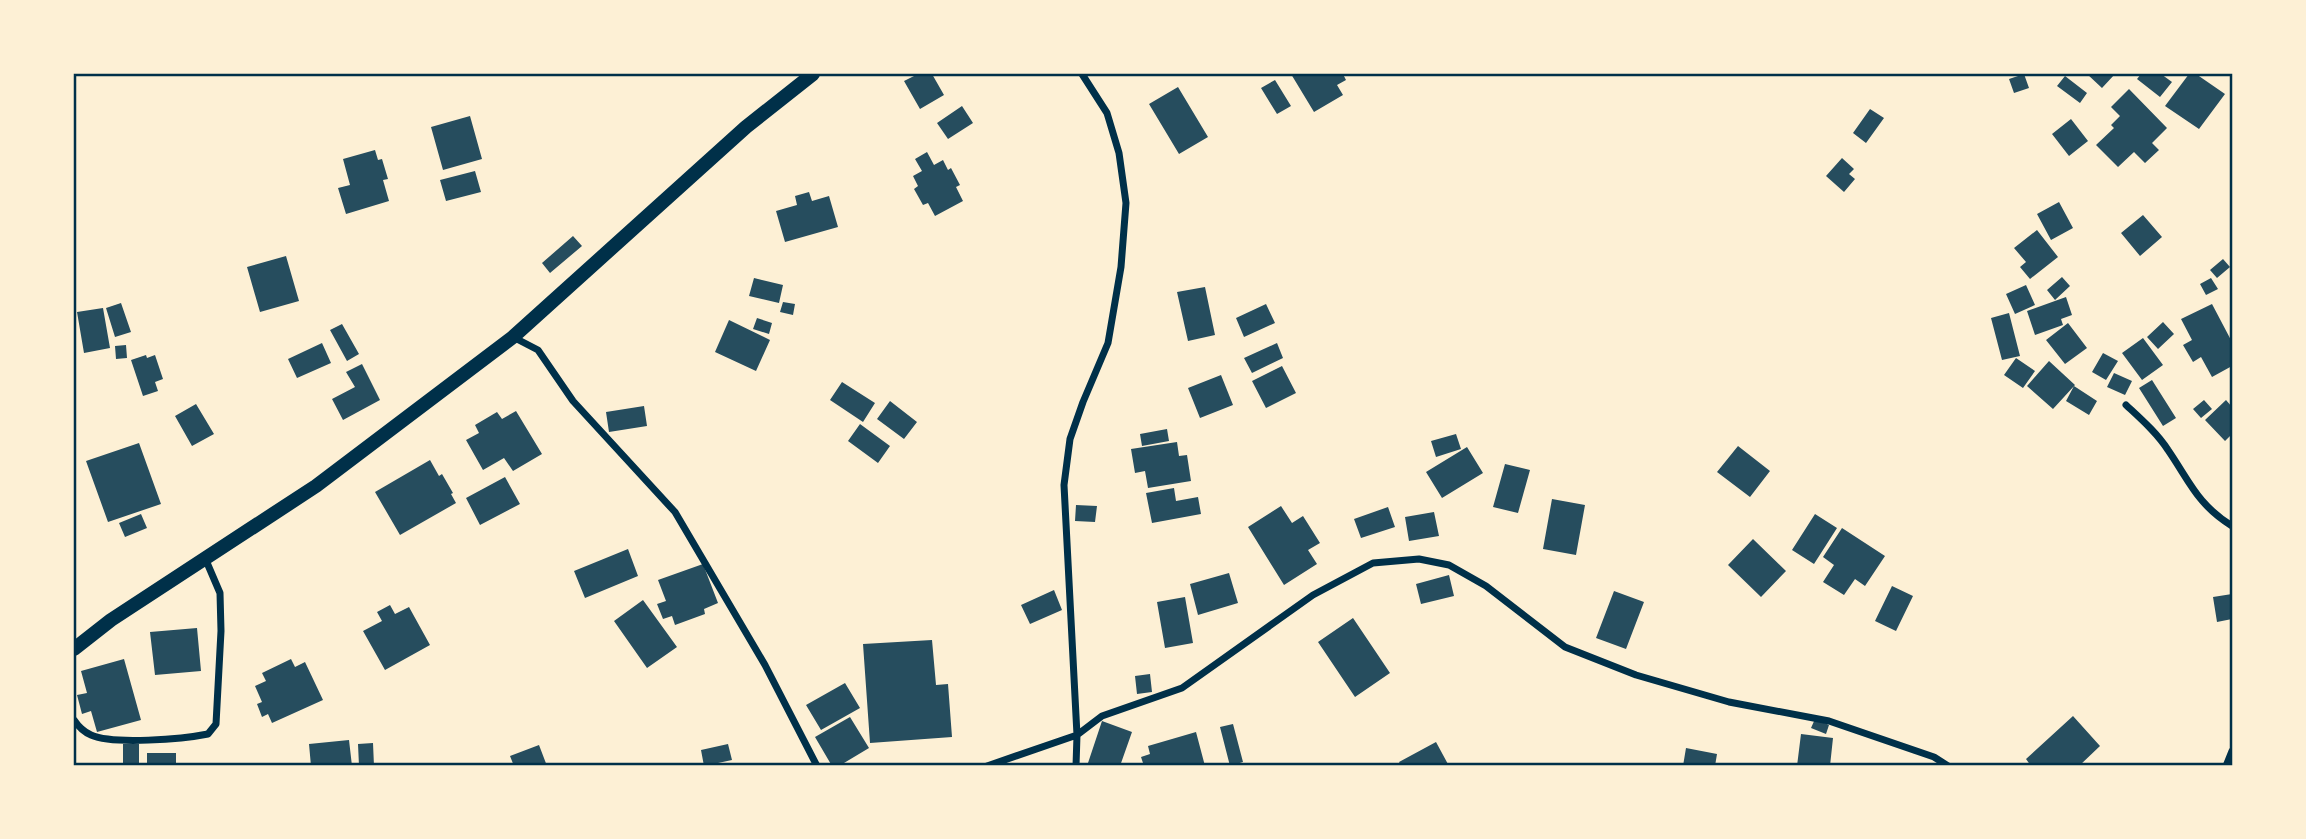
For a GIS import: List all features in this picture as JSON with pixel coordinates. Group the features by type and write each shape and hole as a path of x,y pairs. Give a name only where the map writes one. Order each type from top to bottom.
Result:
{"main road":[{"path":"74,649 111,620 316,486 513,337 797,79 813,74"}],"street":[{"path":"1076,765 1077,735 1064,485 1070,439 1108,343 1121,267 1126,203 1119,153 1107,113 1082,74"},
{"path":"513,337 538,350 573,401 675,512 765,666 817,765"},
{"path":"2126,405 2148,425 2167,448 2203,504 2232,526"},
{"path":"74,720 91,735 112,739 187,738 208,734 216,724 221,631 220,593 205,558"},
{"path":"987,765 1077,735 1102,716 1182,688 1313,595 1373,563 1419,559 1449,565 1486,586 1565,647 1636,675 1729,702 1829,721 1934,757 1948,765"},
{"path":"2226,765 2232,751"}],"building":[{"path":"918,74 932,74 944,95 920,109 904,81"},
{"path":"1291,74 1343,74 1346,80 1337,85 1343,95 1314,112"},
{"path":"2024,74 2029,88 2014,93 2009,79"},
{"path":"2087,74 2115,74 2102,88"},
{"path":"2141,74 2161,74 2172,82 2160,97 2137,79"},
{"path":"2189,74 2196,74 2225,94 2199,129 2165,106"},
{"path":"2065,76 2087,93 2080,103 2057,86"},
{"path":"1275,80 1291,106 1277,114 1261,88"},
{"path":"1178,87 1208,137 1179,154 1149,104"},
{"path":"2129,89 2167,128 2152,143 2159,150 2145,163 2134,152 2118,167 2096,145 2114,128 2111,125 2120,116 2111,107"},
{"path":"962,106 973,123 948,139 937,123"},
{"path":"1870,109 1884,118 1866,143 1853,133"},
{"path":"470,116 482,159 443,170 431,127"},
{"path":"2071,119 2088,141 2069,156 2052,134"},
{"path":"375,150 378,160 382,159 388,179 383,180 389,201 346,214 338,188 350,185 343,159"},
{"path":"927,152 934,165 943,160 948,170 951,168 960,185 956,187 963,201 935,216 928,203 923,205 914,189 918,186 913,176 922,171 915,159"},
{"path":"1842,158 1854,169 1849,174 1855,179 1844,192 1826,176"},
{"path":"475,171 481,192 446,201 440,180"},
{"path":"809,192 812,201 829,196 838,227 785,242 776,211 797,205 795,196"},
{"path":"2059,202 2073,228 2051,240 2037,214"},
{"path":"2143,215 2162,237 2140,256 2121,233"},
{"path":"2037,230 2058,257 2030,279 2020,267 2026,262 2014,248"},
{"path":"573,236 582,246 550,273 542,263"},
{"path":"286,256 299,301 260,312 247,267"},
{"path":"2223,259 2230,267 2217,278 2210,270"},
{"path":"2062,277 2070,286 2055,300 2047,290"},
{"path":"754,278 783,285 779,303 749,296"},
{"path":"2211,278 2218,289 2206,295 2200,284"},
{"path":"2026,285 2035,305 2015,314 2006,294"},
{"path":"1205,287 1215,335 1188,341 1177,292"},
{"path":"2066,297 2072,315 2061,319 2063,325 2035,335 2027,311"},
{"path":"783,302 795,304 793,315 780,312"},
{"path":"121,303 131,332 115,337 106,308"},
{"path":"1266,304 1275,323 1244,337 1236,318"},
{"path":"2212,304 2232,342 2232,366 2212,377 2201,357 2193,362 2183,345 2192,340 2181,319"},
{"path":"103,308 110,348 84,353 77,312"},
{"path":"2009,313 2020,356 2002,360 1991,318"},
{"path":"757,318 772,323 769,334 753,329"},
{"path":"729,320 770,340 756,371 715,352"},
{"path":"2163,322 2174,334 2158,349 2147,337"},
{"path":"2068,323 2087,348 2065,364 2046,340"},
{"path":"342,324 359,354 347,361 330,330"},
{"path":"2143,338 2163,365 2142,380 2122,353"},
{"path":"322,343 331,363 297,378 288,359"},
{"path":"1277,343 1283,358 1252,373 1244,358"},
{"path":"126,345 127,358 116,359 115,346"},
{"path":"2103,353 2118,361 2106,380 2092,372"},
{"path":"146,355 147,358 155,355 163,379 155,382 158,391 143,396 131,360"},
{"path":"2016,358 2035,371 2023,388 2004,375"},
{"path":"2049,361 2075,385 2053,409 2027,386"},
{"path":"362,364 380,400 343,420 332,399 355,387 346,372"},
{"path":"1282,366 1296,393 1266,408 1252,381"},
{"path":"2114,373 2132,381 2125,395 2107,387"},
{"path":"1221,375 1233,405 1200,418 1188,388"},
{"path":"2152,380 2176,418 2163,426 2139,388"},
{"path":"842,382 875,403 863,422 830,400"},
{"path":"2074,386 2097,401 2089,415 2066,401"},
{"path":"2204,400 2212,409 2201,418 2193,409"},
{"path":"2226,400 2232,407 2232,434 2225,441 2205,420"},
{"path":"890,401 917,422 904,439 877,419"},
{"path":"196,404 214,434 192,446 175,416"},
{"path":"644,406 647,426 609,432 606,412"},
{"path":"516,411 542,454 513,471 504,458 483,470 466,440 479,433 475,425 497,412 502,419"},
{"path":"860,424 890,446 878,463 848,441"},
{"path":"1167,429 1169,441 1142,446 1140,434"},
{"path":"1456,434 1461,449 1436,457 1431,441"},
{"path":"1177,442 1179,456 1187,455 1191,481 1148,488 1145,471 1135,473 1131,449"},
{"path":"139,443 161,504 108,522 86,461"},
{"path":"1738,446 1770,471 1750,497 1717,472"},
{"path":"1467,447 1483,473 1442,498 1426,472"},
{"path":"430,460 439,476 442,474 456,503 400,535 375,492"},
{"path":"1505,464 1530,470 1518,513 1493,507"},
{"path":"505,477 520,504 480,525 466,498"},
{"path":"1174,488 1176,501 1198,497 1201,514 1152,523 1146,493"},
{"path":"1552,499 1585,505 1576,555 1543,549"},
{"path":"1076,505 1097,506 1095,522 1075,521"},
{"path":"1281,506 1292,523 1303,516 1320,543 1308,550 1317,564 1284,585 1248,527"},
{"path":"1388,507 1395,527 1361,538 1354,519"},
{"path":"1434,512 1439,536 1409,541 1405,517"},
{"path":"141,514 147,528 125,537 119,523"},
{"path":"1815,514 1837,528 1814,564 1792,550"},
{"path":"1842,528 1885,556 1865,586 1855,579 1844,595 1823,582 1834,565 1823,557"},
{"path":"1753,539 1786,571 1761,597 1728,565"},
{"path":"628,549 638,576 585,598 574,571"},
{"path":"703,564 718,603 704,609 705,614 675,625 672,616 663,619 657,604 666,601 658,580"},
{"path":"1229,573 1238,603 1198,615 1190,584"},
{"path":"1449,575 1454,596 1421,604 1416,584"},
{"path":"1892,586 1913,596 1896,631 1875,621"},
{"path":"1054,590 1062,610 1030,624 1021,605"},
{"path":"1614,591 1644,602 1626,649 1596,638"},
{"path":"2232,594 2232,619 2217,622 2213,597"},
{"path":"1185,597 1193,643 1165,648 1157,602"},
{"path":"643,600 677,647 647,668 614,621"},
{"path":"390,605 395,614 409,607 430,645 385,670 363,631 382,621 377,612"},
{"path":"1353,618 1390,673 1355,697 1318,642"},
{"path":"197,628 201,671 155,675 150,632"},
{"path":"932,640 936,685 948,684 952,737 870,743 863,644"},
{"path":"124,659 141,720 97,732 91,711 82,714 77,695 87,693 81,671"},
{"path":"291,659 295,667 305,662 323,700 272,723 268,714 262,717 257,704 262,702 255,686 266,681 262,673"},
{"path":"1150,674 1152,692 1137,694 1135,676"},
{"path":"845,683 860,708 821,730 806,705"},
{"path":"2073,716 2100,746 2079,766 2031,766 2026,759"},
{"path":"850,717 869,748 839,766 832,766 815,737"},
{"path":"1815,719 1829,725 1826,734 1811,728"},
{"path":"1102,721 1132,732 1120,766 1087,766"},
{"path":"1233,724 1243,762 1230,766 1220,727"},
{"path":"1196,732 1205,766 1144,766 1141,757 1150,754 1148,746"},
{"path":"1801,734 1833,738 1830,766 1797,766"},
{"path":"349,740 352,766 311,766 309,744"},
{"path":"1436,742 1449,766 1401,766 1399,762"},
{"path":"373,743 374,766 359,766 358,744"},
{"path":"123,744 139,744 139,766 123,766"},
{"path":"728,744 732,760 704,766 701,750"},
{"path":"539,745 547,766 514,766 510,756"},
{"path":"1686,748 1717,754 1715,766 1683,766"},
{"path":"147,753 176,753 176,766 147,766"}]}
